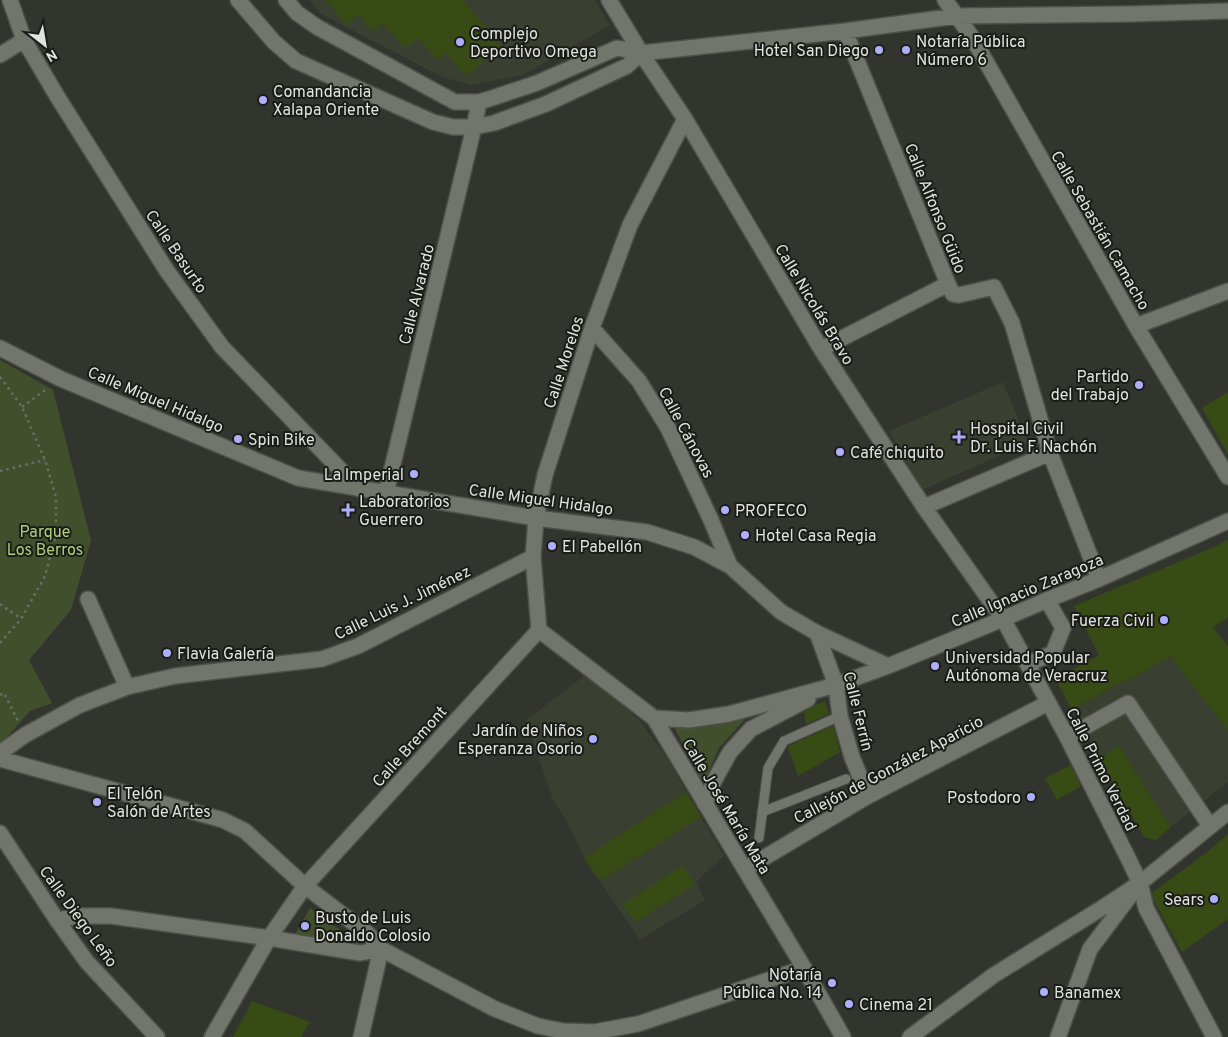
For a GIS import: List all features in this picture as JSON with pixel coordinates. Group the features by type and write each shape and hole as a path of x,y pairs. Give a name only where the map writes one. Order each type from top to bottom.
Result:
{"street":[{"name":"Calle Basurto","path":"10,0 24,40 167,271 222,348 359,489"},
{"path":"238,0 274,42 296,61 433,122 453,127 474,127 494,123 546,104 627,66 641,53"},
{"path":"286,0 297,13 317,27 455,102 479,102 489,99 537,83 617,48 641,53 845,31 956,16 1228,11"},
{"name":"Calle Nicolás Bravo","path":"609,0 641,53 685,119 821,349 924,507 1003,619"},
{"name":"Calle Sebastián Camacho","path":"945,0 972,37 1136,326 1228,477"},
{"name":"Calle Alfonso Güido","path":"845,31 948,284 954,294 959,295 994,286 1012,323 1050,452 1099,579"},
{"path":"0,55 24,40"},
{"name":"Calle Alvarado","path":"386,493 479,102"},
{"name":"Calle Morelos","path":"539,630 533,556 536,518 545,475 592,328 630,226 685,119"},
{"path":"821,349 948,284"},
{"path":"1136,326 1228,292"},
{"name":"Calle Cánovas","path":"592,328 639,381 668,428 711,520 730,566"},
{"name":"Calle Miguel Hidalgo","path":"0,348 61,379 298,478 536,518 647,532 694,547 730,566 781,612 817,633 888,666"},
{"path":"924,507 1050,452"},
{"name":"Calle Ignacio Zaragoza","path":"654,718 689,720 729,714 836,685 1003,619 1228,522"},
{"name":"Calle Luis J. Jiménez","path":"0,753 26,735 80,705 127,687 175,676 322,659 358,646 533,556"},
{"path":"88,599 127,687"},
{"path":"1028,664 1052,653 1062,628 1046,600"},
{"name":"Calle Primo Verdad","path":"1003,619 1067,737 1140,883 1146,908 1214,1037"},
{"name":"Calle José María Mata","path":"539,630 654,718 804,968 843,1037"},
{"name":"Calle Bremont","path":"212,1037 269,938 305,886 539,630"},
{"name":"Calle Ferrín","path":"817,633 836,685 840,716 852,757 868,796"},
{"name":"Calle Ignacio Zaragoza","path":"705,804 714,781 730,752 751,729 836,685"},
{"name":"Callejón de González Aparicio","path":"745,869 868,796 1048,703"},
{"path":"1067,737 1128,703 1210,826"},
{"path":"0,758 223,820 245,831 305,886 368,934 381,949 536,1031 563,1031 594,1035 638,1024 804,968"},
{"path":"910,1037 994,975 1140,883 1228,812"},
{"name":"Calle Diego Leño","path":"0,833 87,962 155,1036"},
{"path":"1058,1037 1090,949 1140,883"},
{"path":"57,920 78,916 111,916 360,953 381,949"},
{"path":"361,1037 381,949"}],"lane":[{"path":"759,838 768,768 784,741 840,716"},
{"path":"762,812 846,779"}],"path":[{"path":"0,377 22,407 46,460 56,497 56,534 44,576 22,619 0,643"},
{"path":"22,407 61,379"},
{"path":"0,472 46,460"},
{"path":"0,604 22,619"},
{"path":"0,695 4,693 26,735"}],"shaded area":[{"path":"309,0 595,0 610,25 523,75 471,85 442,77 321,14"},
{"name":"Hospital Civil Dr. Luis F. Nachón","path":"1003,382 1028,443 922,490 889,431"},
{"path":"1170,656 1228,731 1228,782 1171,827 1119,746 1099,758 1072,710"},
{"path":"588,673 640,721 667,758 724,856 696,882 705,900 640,940 584,858 568,824 553,800 526,720"}],"green space":[{"name":"Parque Los Berros","path":"0,360 53,390 91,540 71,610 29,660 52,703 30,711 0,745"},
{"path":"747,717 719,748 703,784 673,725 705,727"},
{"path":"310,908 369,951 291,941"}],"building":[{"name":"Complejo Deportivo Omega","path":"326,0 463,0 501,46 466,76 446,53 437,60 418,38 405,49 383,23 373,32 358,15 346,25"},
{"path":"1228,392 1228,455 1202,408"},
{"path":"1228,540 1228,617 1213,628 1228,646 1228,731 1170,656 1072,710 1055,679 1099,655 1074,606"},
{"path":"825,701 829,714 806,724 804,712"},
{"path":"833,726 840,752 798,776 788,746"},
{"path":"1119,746 1171,827 1156,840 1144,837 1099,758"},
{"path":"1071,765 1081,786 1057,800 1045,778"},
{"path":"686,792 701,817 600,881 584,858"},
{"path":"1228,834 1228,919 1182,952 1153,899 1152,893 1206,853"},
{"path":"683,865 695,884 636,922 622,905"},
{"path":"252,1001 310,1022 301,1037 233,1037"}],"place":[{"name":"Complejo Deportivo Omega","path":"460,42"},
{"name":"Hotel San Diego","path":"879,50"},
{"name":"Notaría Pública Número 6","path":"906,50"},
{"name":"Comandancia Xalapa Oriente","path":"263,100"},
{"name":"Partido del Trabajo","path":"1139,385"},
{"name":"Hospital Civil Dr. Luis F. Nachón","path":"959,437"},
{"name":"Spin Bike","path":"238,439"},
{"name":"Café chiquito","path":"840,452"},
{"name":"La Imperial","path":"414,474"},
{"name":"Laboratorios Guerrero","path":"348,510"},
{"name":"PROFECO","path":"725,510"},
{"name":"Hotel Casa Regia","path":"745,535"},
{"name":"El Pabellón","path":"552,546"},
{"name":"Fuerza Civil","path":"1164,620"},
{"name":"Flavia Galería","path":"167,653"},
{"name":"Universidad Popular Autónoma de Veracruz","path":"935,666"},
{"name":"Jardín de Niños Esperanza Osorio","path":"593,739"},
{"name":"Postodoro","path":"1031,797"},
{"name":"El Telón Salón de Artes","path":"97,802"},
{"name":"Sears","path":"1214,899"},
{"name":"Busto de Luis Donaldo Colosio","path":"305,926"},
{"name":"Notaría Pública No. 14","path":"832,983"},
{"name":"Banamex","path":"1044,992"},
{"name":"Cinema 21","path":"849,1004"}]}
